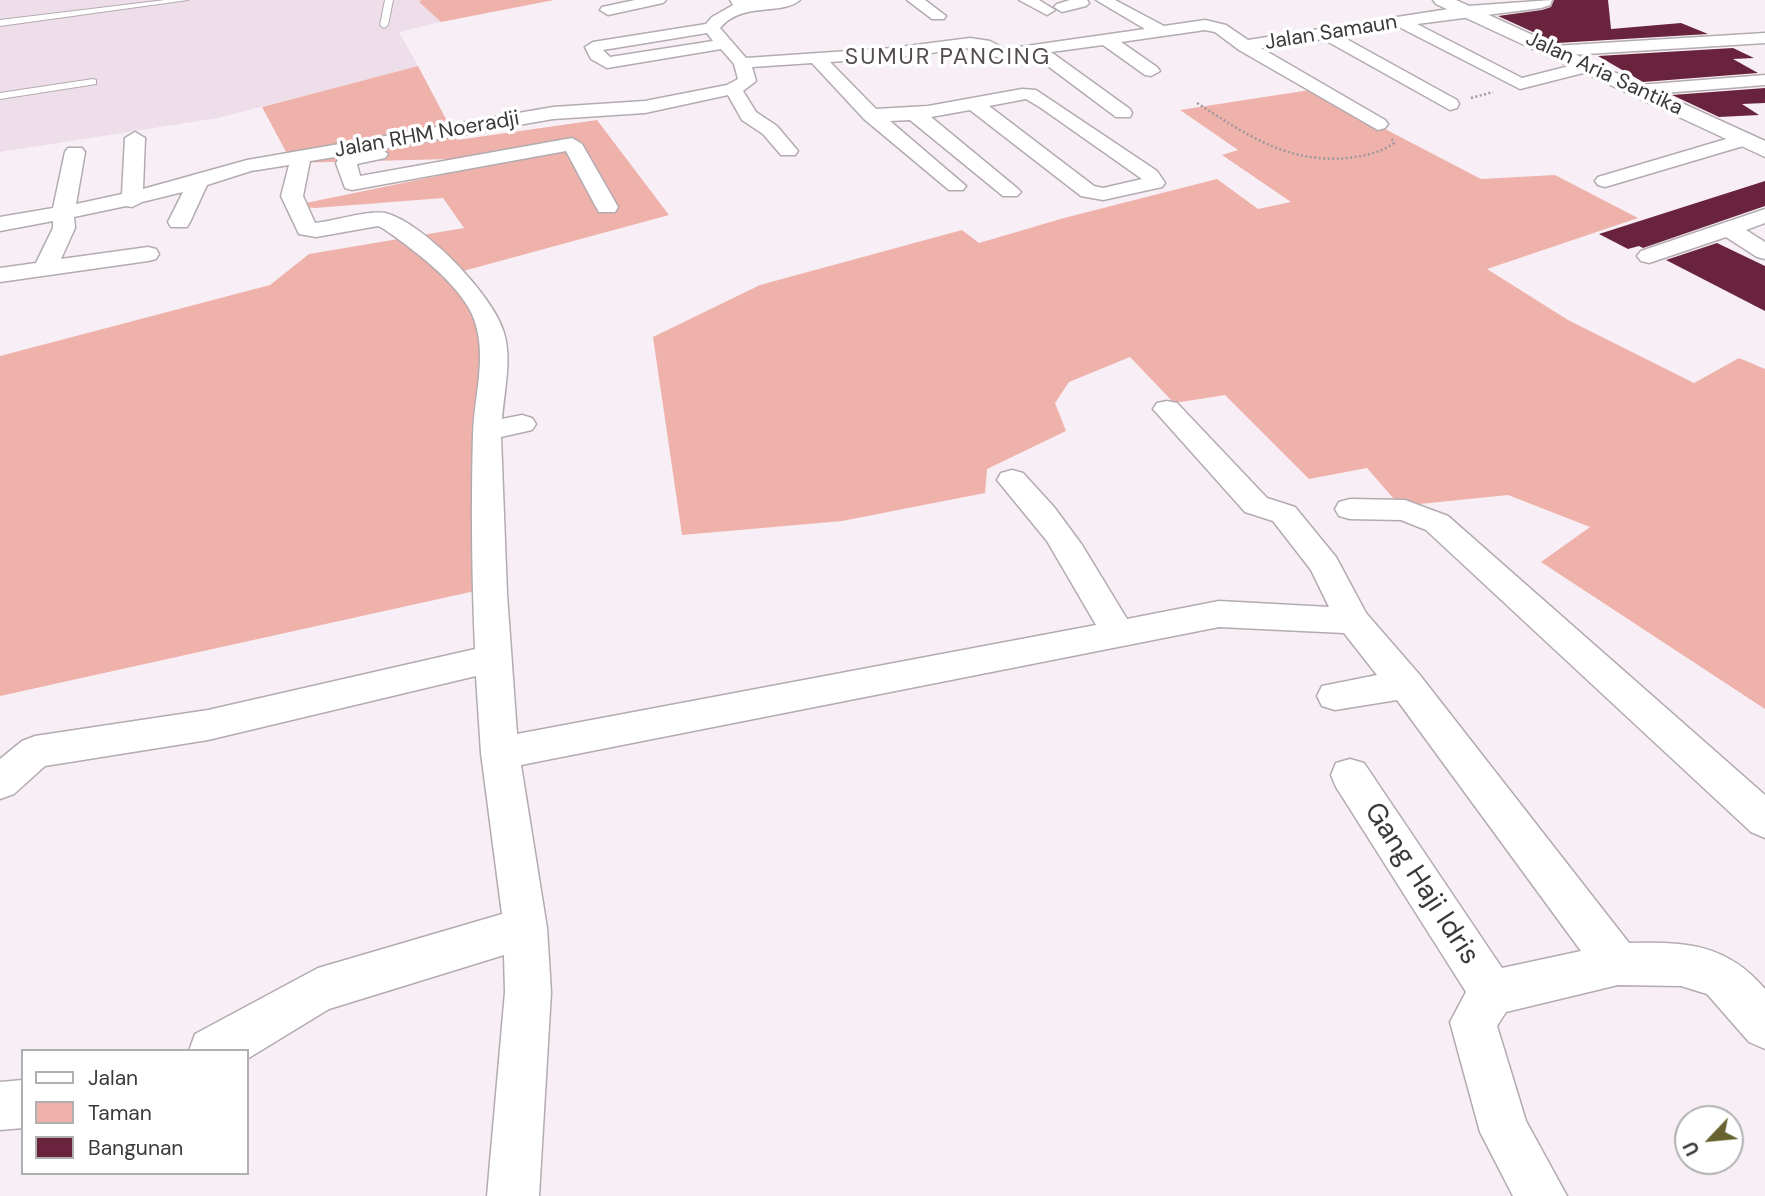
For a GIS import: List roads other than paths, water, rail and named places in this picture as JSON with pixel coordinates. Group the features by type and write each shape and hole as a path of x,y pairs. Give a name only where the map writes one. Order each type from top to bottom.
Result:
{"street":[{"path":"608,10 658,0"},
{"path":"724,44 612,63 606,62 593,47 711,28 740,4 792,0"},
{"path":"915,0 937,16"},
{"path":"1027,0 1055,8 1081,2 1078,0"},
{"path":"1104,0 1161,31"},
{"name":"Jalan Aria Santika","path":"1442,0 1765,150"},
{"path":"1468,11 1541,4 1544,0"},
{"path":"1373,8 1520,84 1589,66"},
{"name":"Jalan Samaun","path":"742,63 892,53 970,43 984,45 1003,54 1205,25 1220,29 1245,46 1468,11"},
{"path":"711,28 742,63 747,82 733,89 749,116 770,130 788,151"},
{"path":"1328,35 1450,104"},
{"path":"1553,51 1765,38"},
{"path":"1106,39 1151,71"},
{"path":"1245,46 1378,124"},
{"path":"1037,50 1123,113"},
{"path":"817,59 871,115 957,186"},
{"path":"1639,90 1765,80"},
{"name":"Jalan RHM Noeradji","path":"0,224 132,201 247,166 554,118 574,111 645,107 733,89"},
{"path":"871,115 915,114 973,103 1030,94 1150,175 1155,183 1103,194 1088,192 973,103"},
{"path":"915,114 1010,191"},
{"path":"355,209 346,163 354,158 554,118 572,144 607,207"},
{"path":"132,201 135,138"},
{"path":"1605,181 1743,140"},
{"path":"352,184 572,144"},
{"path":"44,268 64,228 62,213 75,152"},
{"path":"301,157 292,196 307,229 316,230 381,219 391,223 425,249 478,302 493,337 487,431 491,659 500,753 525,928 528,992 513,1196"},
{"path":"180,222 198,183"},
{"path":"1649,256 1765,216"},
{"path":"1728,229 1765,252"},
{"path":"0,275 148,254"},
{"path":"1167,409 1256,505 1284,514 1325,565 1353,621 1406,684 1618,964"},
{"path":"487,431 522,424"},
{"path":"1012,480 1048,520 1119,634"},
{"path":"1350,509 1405,510 1437,523 1765,820"},
{"path":"500,753 1219,614 1353,621"},
{"path":"0,782 36,752 208,725 491,659"},
{"path":"1335,696 1406,684"},
{"name":"Gang Haji Idris","path":"1350,775 1492,993"},
{"path":"217,1049 318,990 525,928"},
{"path":"1541,1196 1505,1132 1473,1022 1492,993 1618,964 1701,968 1718,975 1735,989 1765,1026"},
{"path":"0,1106 21,1104"}],"lane":[{"path":"0,23 184,0"},
{"path":"384,25 389,0"},
{"path":"0,96 93,82"}],"district":[{"name":"SUMUR PANCING","path":"948,58"}]}
